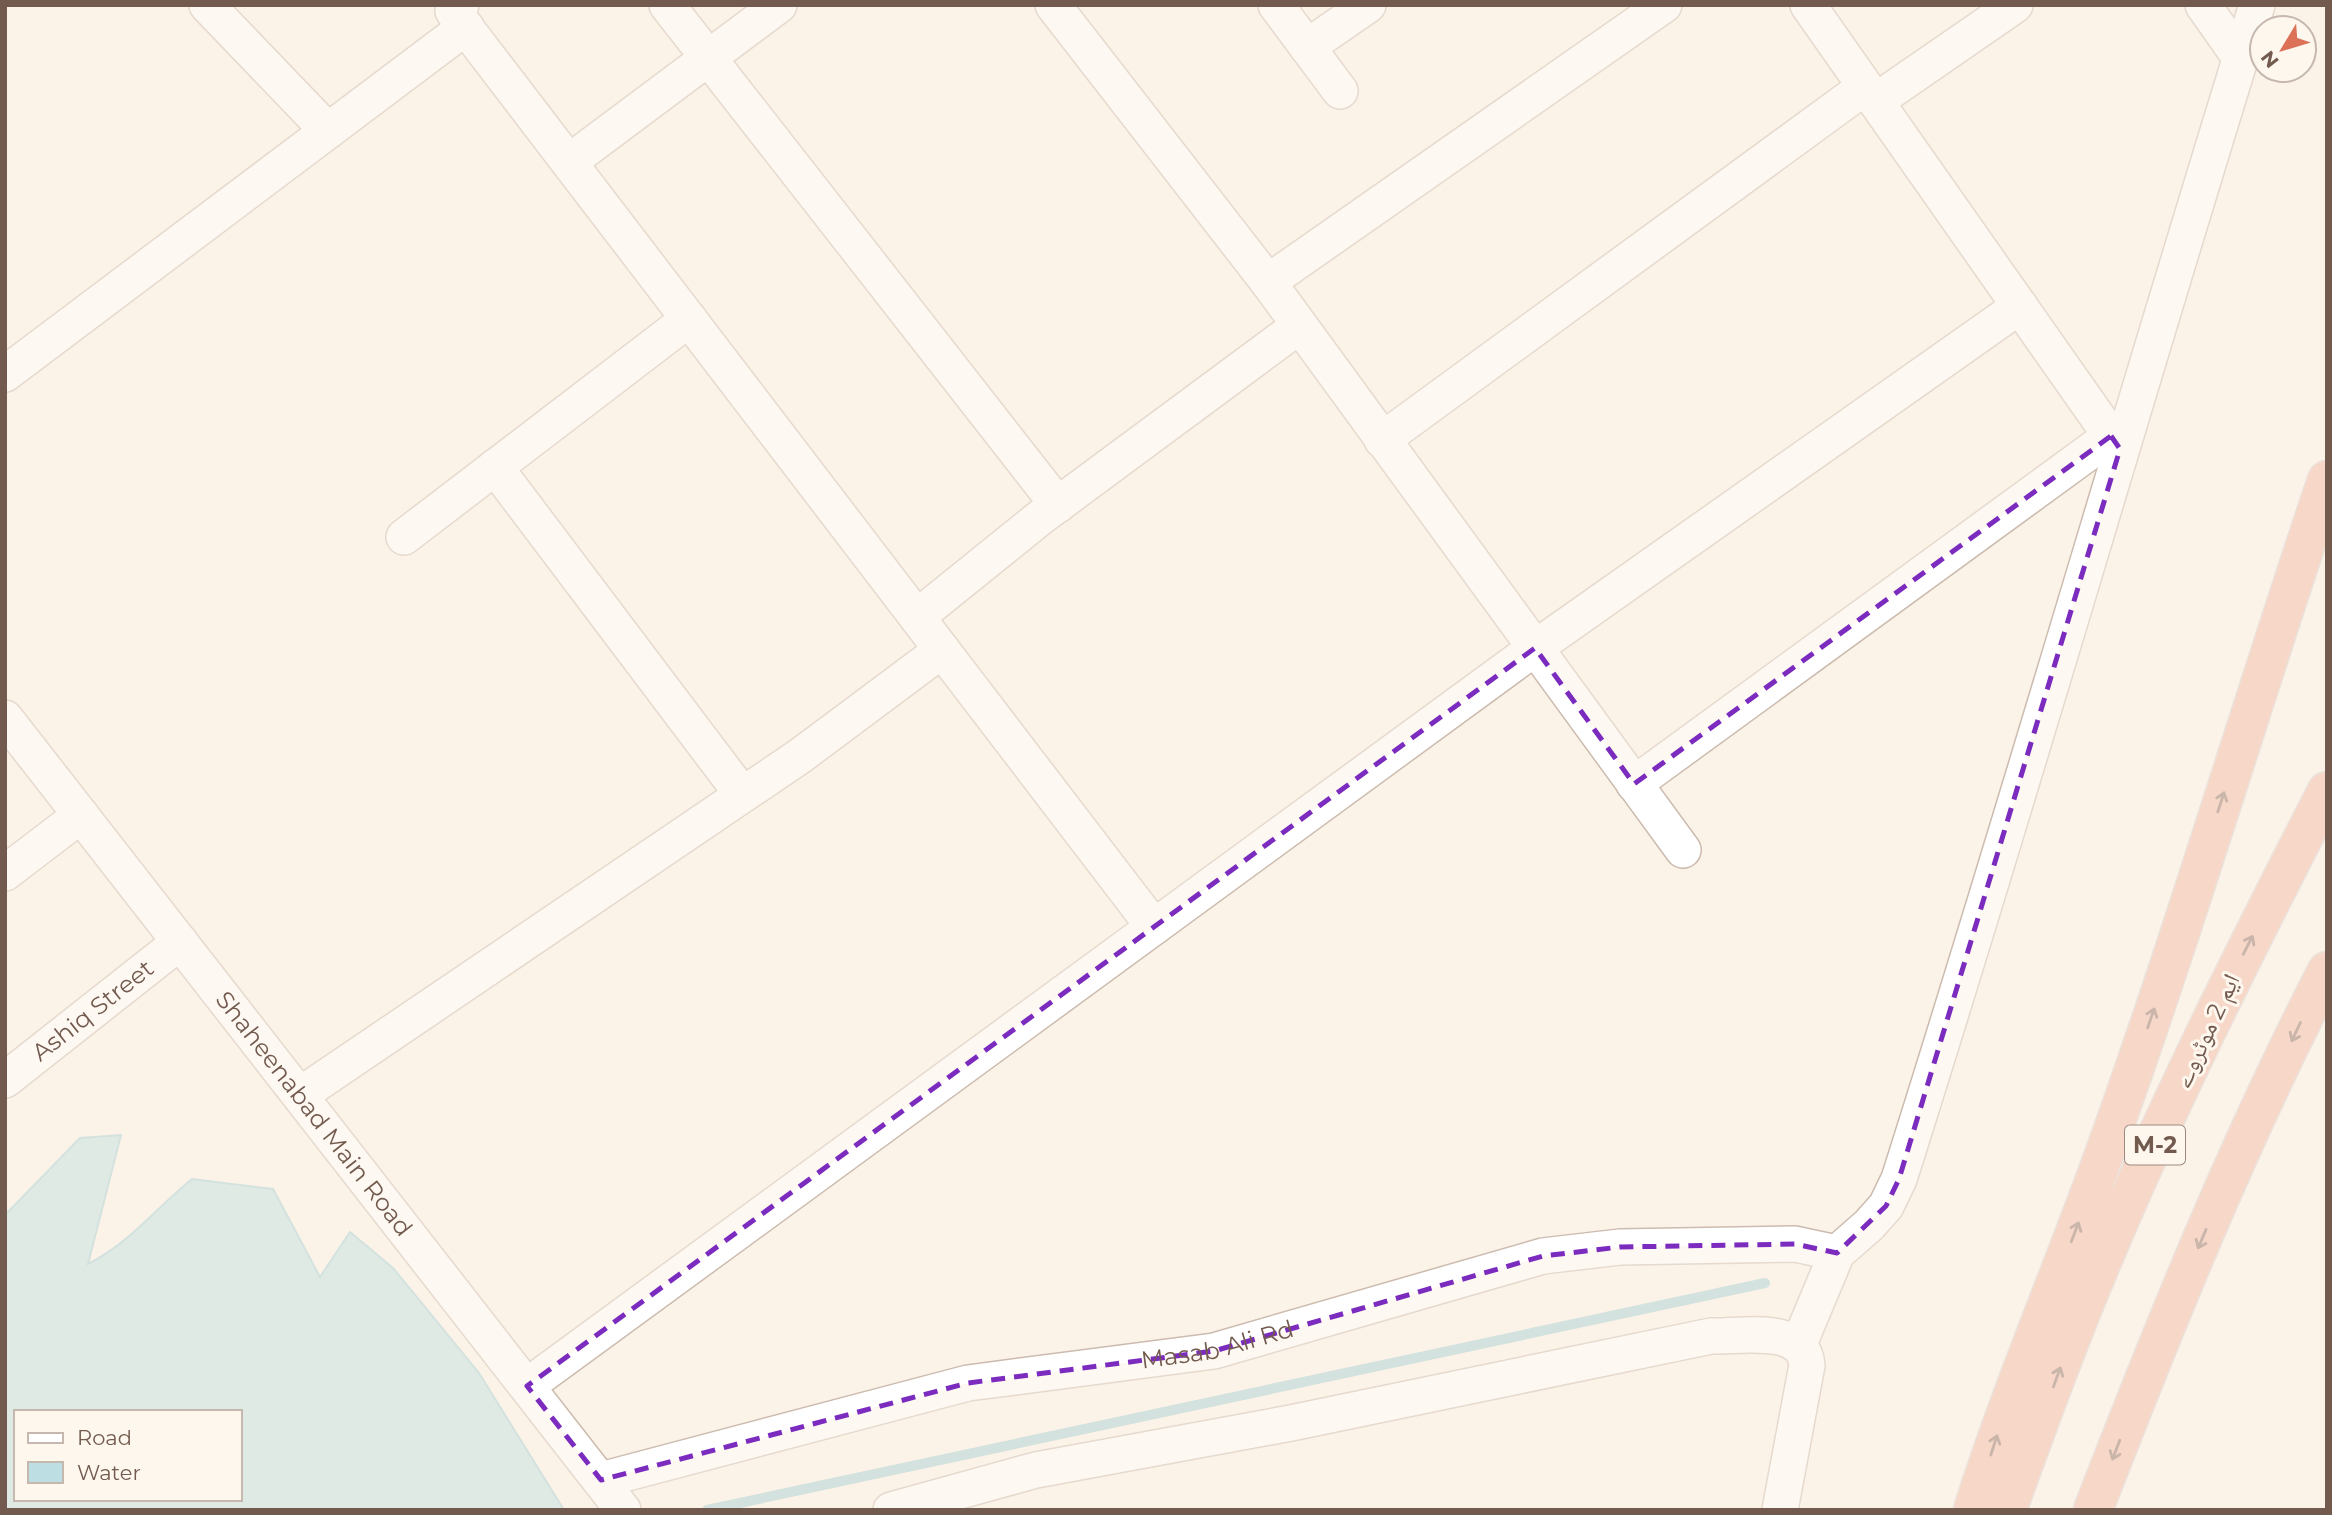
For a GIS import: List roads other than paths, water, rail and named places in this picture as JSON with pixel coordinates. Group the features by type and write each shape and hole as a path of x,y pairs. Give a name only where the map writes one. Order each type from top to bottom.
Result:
{"highway":[{"path":"1973,1510 1997,1434 2109,1141 2327,480"},
{"name":"ایم 2 موٹروے","path":"2007,1510 2078,1319 2152,1152 2229,982 2327,791"},
{"path":"2093,1510 2155,1349 2227,1179 2327,971"}],"street":[{"path":"207,5 328,131"},
{"path":"667,5 1058,505"},
{"path":"569,162 779,5"},
{"path":"1053,5 1268,282 1683,850"},
{"path":"1276,5 1340,91"},
{"path":"1307,47 1368,5"},
{"path":"1268,282 1664,5"},
{"path":"1808,5 2116,442"},
{"path":"1382,440 1871,94 2015,5"},
{"path":"2203,5 2241,59"},
{"path":"1799,1344 1837,1253 1886,1206 1899,1179 1993,882 2116,442 2258,5"},
{"path":"5,374 328,131 463,16 569,162 1154,927"},
{"path":"527,1386 1535,648 2020,306"},
{"path":"404,537 689,319"},
{"path":"917,617 1058,505 1299,326"},
{"path":"1634,784 2116,442"},
{"path":"495,467 742,794"},
{"path":"300,1095 800,756 942,650"},
{"name":"Shaheenabad Main Road","path":"5,718 623,1510"},
{"path":"5,873 81,815"},
{"name":"Ashiq Street","path":"5,1080 180,942"},
{"name":"Masab Ali Rd","path":"601,1480 968,1383 1214,1351 1543,1256 1620,1247 1794,1244 1837,1253"},
{"path":"891,1510 1036,1470 1292,1423 1711,1336 1774,1336 1799,1344 1806,1354 1807,1365 1780,1510"}],"water":[{"path":"121,1135 88,1264 130,1236 192,1179 273,1189 320,1277 350,1232 393,1268 479,1373 564,1510 5,1510 5,1215 80,1138"}],"waterway":[{"path":"707,1510 1765,1283"}]}
